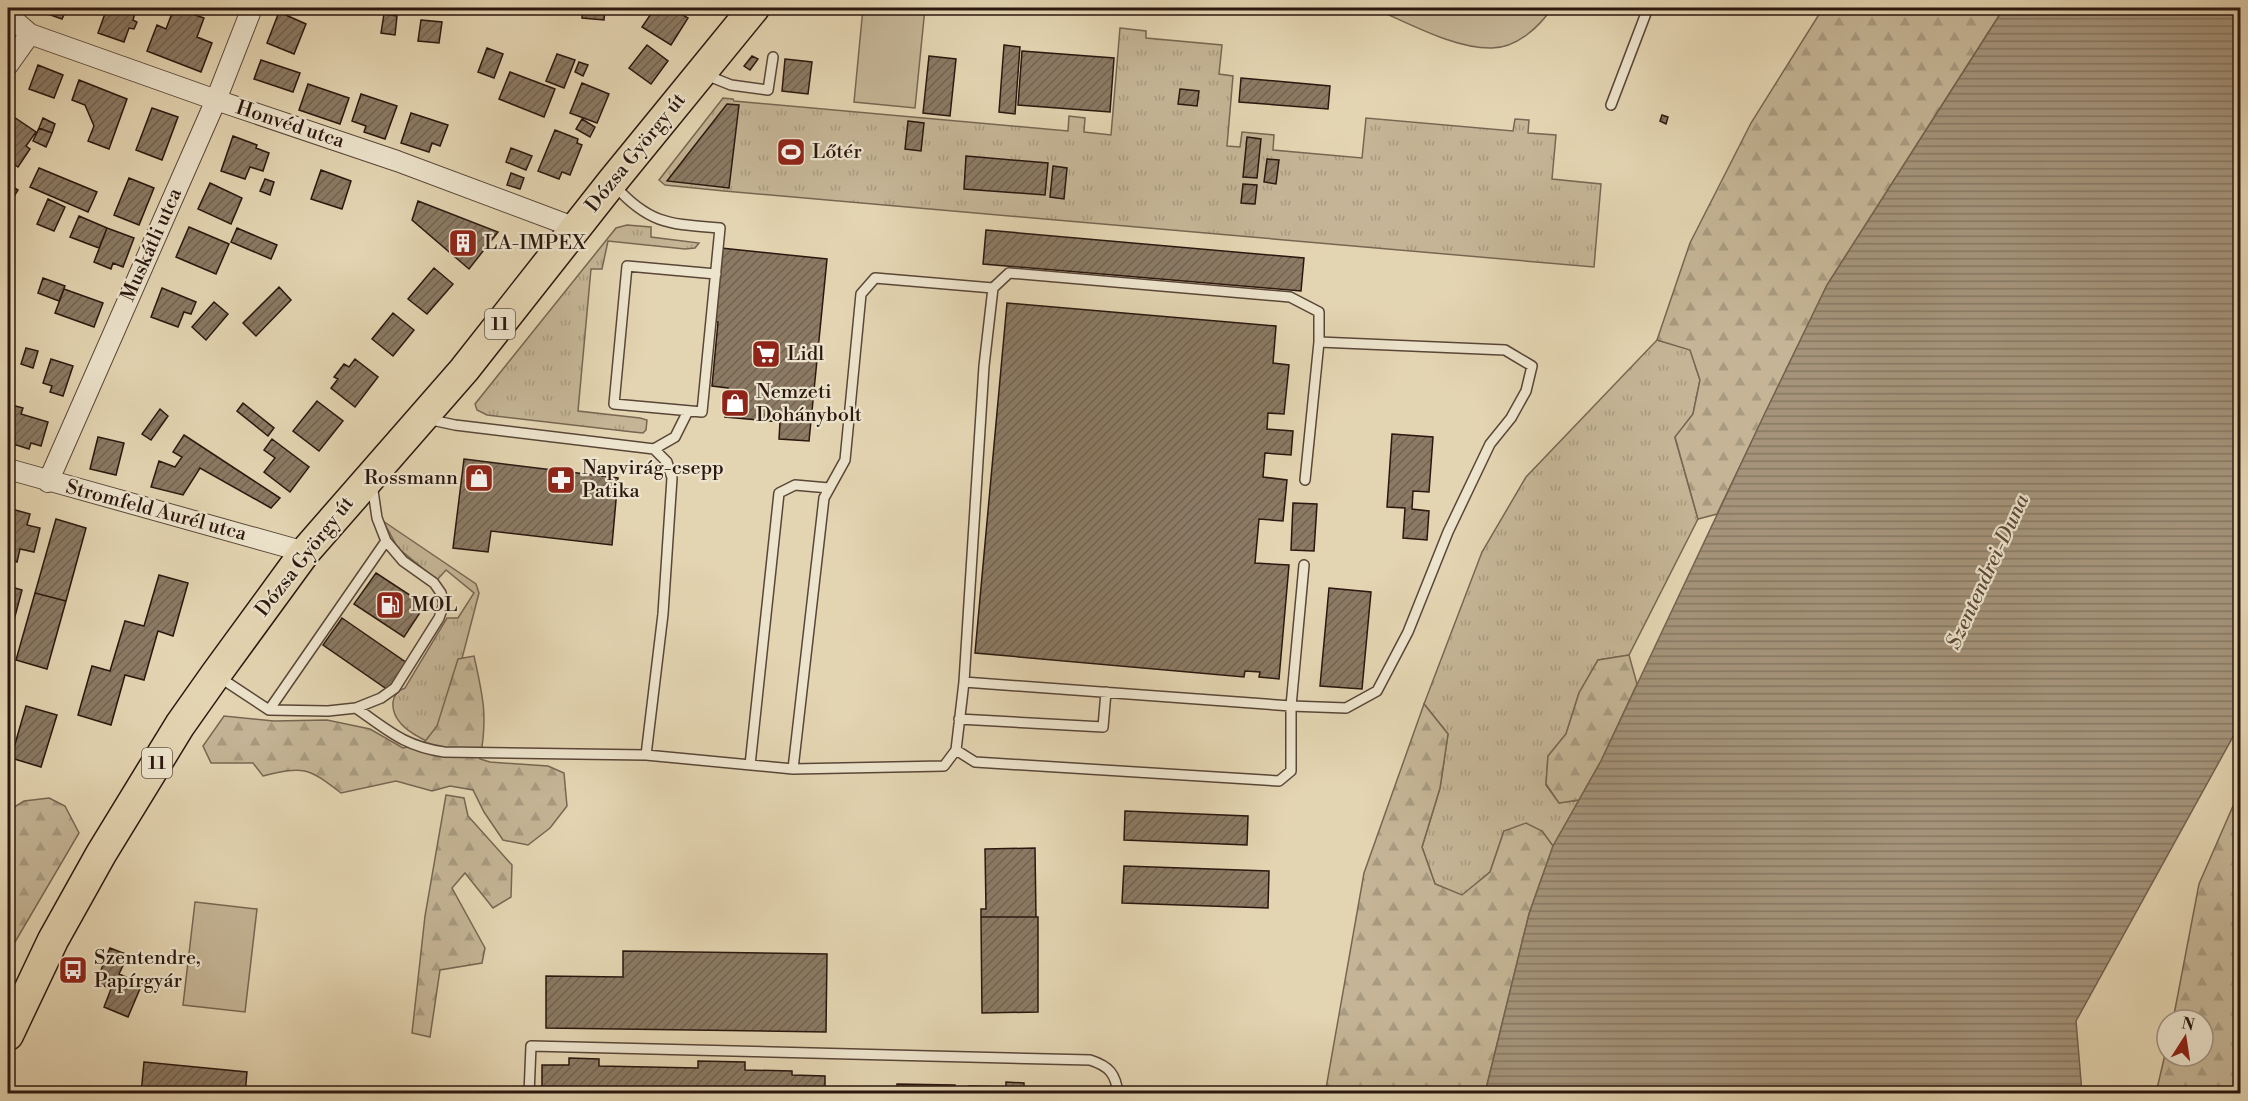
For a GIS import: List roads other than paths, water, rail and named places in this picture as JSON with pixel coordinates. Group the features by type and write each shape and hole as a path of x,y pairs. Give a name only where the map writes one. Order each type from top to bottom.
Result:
{"main road":[{"name":"Dózsa György út","path":"8,1035 52,940 101,854 180,725 216,674 305,552 464,370 612,182 754,8"}],"street":[{"name":"Muskátli utca","path":"48,482 216,100 252,8"},
{"name":"Honvéd utca","path":"8,15 30,34 397,161 576,228"},
{"path":"8,65 30,34"},
{"name":"Stromfeld Aurél utca","path":"8,469 305,552"}],"lane":[{"path":"1611,105 1648,8"},
{"path":"701,73 731,85 768,90 773,57"},
{"path":"612,182 632,205 650,216 673,224 720,228 716,274 702,412 614,404 627,266 716,274"},
{"path":"356,708 404,742 424,749 444,752 646,755 794,769 944,766 956,750 964,682 984,366 993,288 1009,273 1290,297 1319,312 1319,342 1305,480"},
{"path":"794,769 824,498 845,460 861,294 875,278 993,288"},
{"path":"964,682 1346,708 1377,691 1408,632 1448,531 1490,444 1510,418 1526,390 1532,366 1504,350 1319,342"},
{"path":"422,418 455,425 654,449 675,437 688,411"},
{"path":"646,755 663,614 672,478 667,462 654,449"},
{"path":"216,674 269,710 327,711 356,708 381,698 395,688 439,618 444,604 435,583 403,561 386,541 377,518 370,476"},
{"path":"750,765 779,493 795,485 829,488"},
{"path":"269,710 386,541"},
{"path":"956,750 975,762 1279,781 1291,771 1292,706 1304,565"},
{"path":"959,719 1103,727 1106,692"},
{"path":"529,1094 531,1046 1090,1060 1107,1067 1113,1073 1118,1094"}],"water":[{"name":"Szentendrei-Duna","path":"2004,8 2240,8 2240,724 2076,1021 2082,1093 1485,1093 1529,914 1553,846 1601,761 1827,285"}],"place":[{"name":"Lőtér","path":"791,152"},
{"name":"LA-IMPEX","path":"463,243"},
{"name":"Lidl","path":"766,354"},
{"name":"Nemzeti Dohánybolt","path":"735,403"},
{"name":"Rossmann","path":"479,478"},
{"name":"Napvirág-csepp Patika","path":"561,480"},
{"name":"MOL","path":"390,605"},
{"name":"Szentendre, Papírgyár","path":"73,970"}]}
